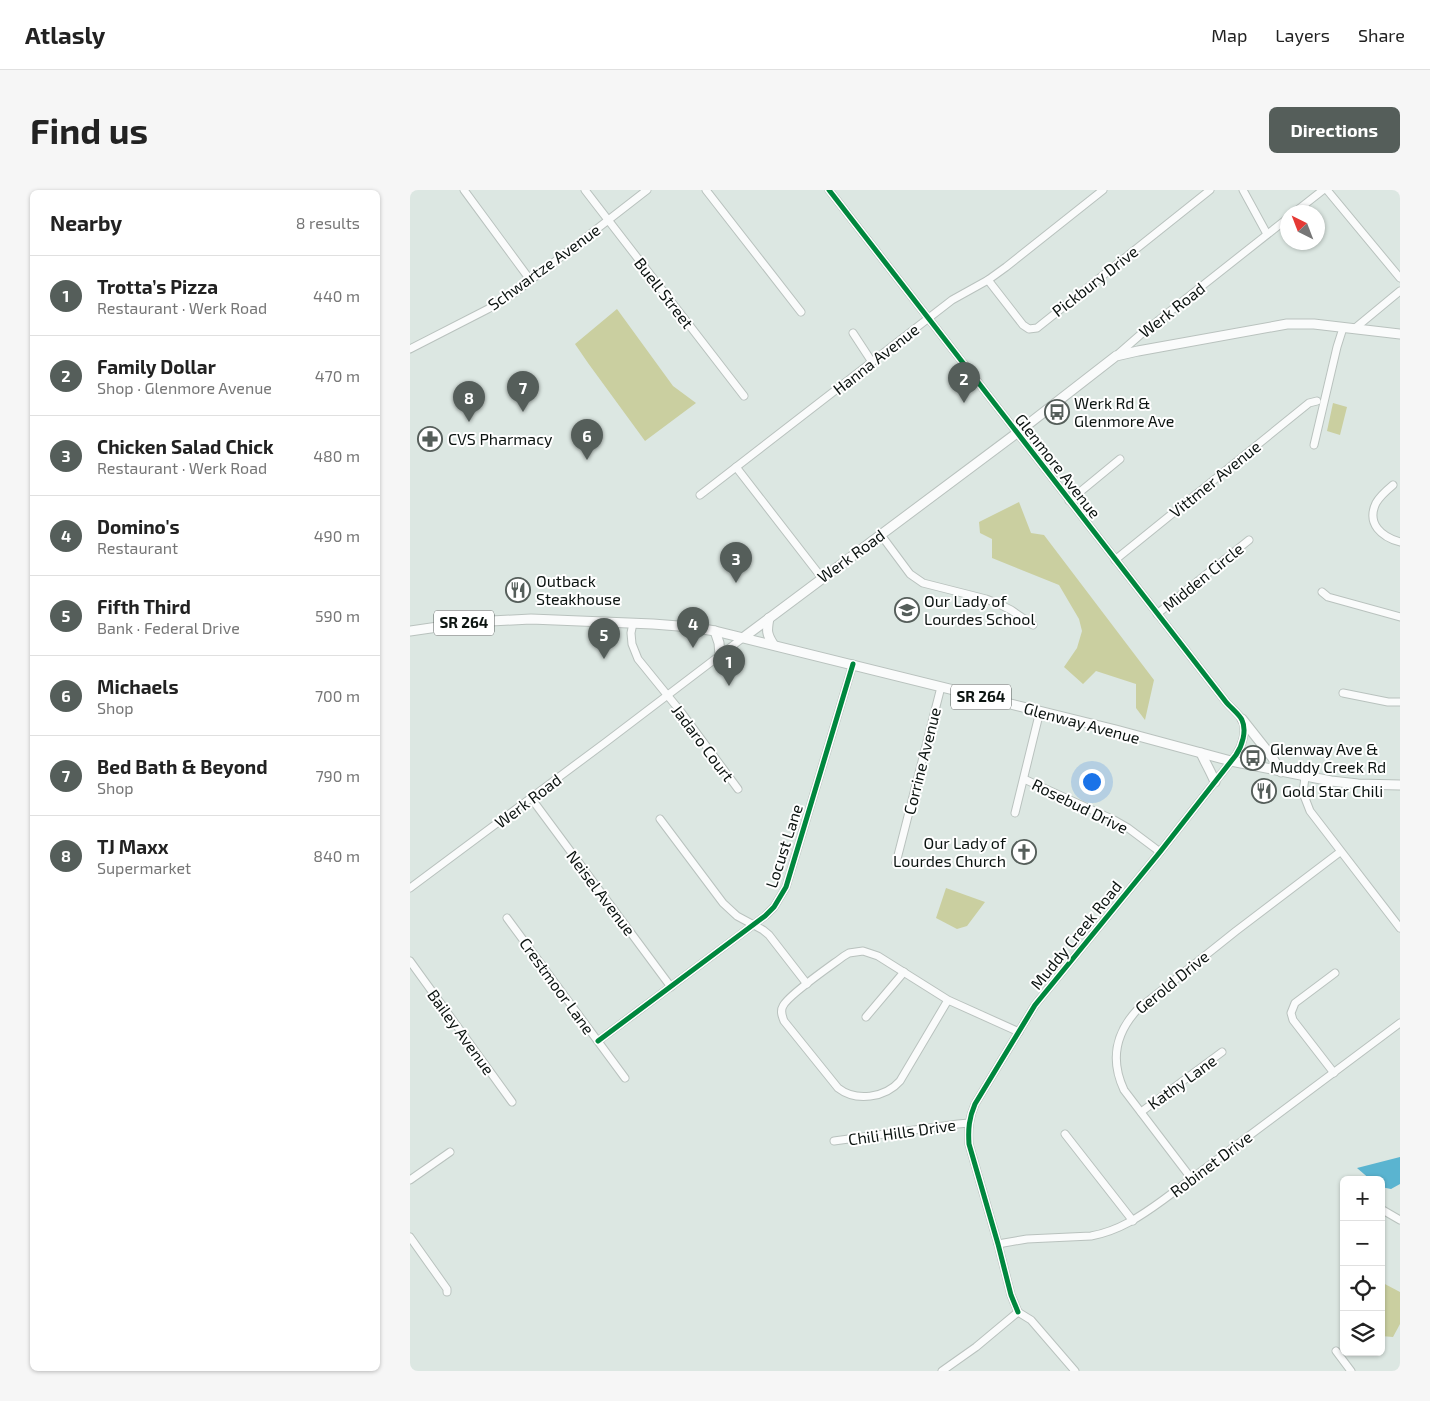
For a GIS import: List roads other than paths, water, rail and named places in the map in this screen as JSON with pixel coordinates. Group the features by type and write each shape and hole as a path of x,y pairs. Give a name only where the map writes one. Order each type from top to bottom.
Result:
{"main road":[{"path":"1116,356 1287,324 1314,324 1400,334"},
{"name":"Werk Road","path":"744,637 1017,433 1116,356"},
{"path":"769,618 767,633 773,644"},
{"name":"Glenway Avenue","path":"410,631 501,619 633,622 691,627 773,644 1231,761 1331,782 1400,785"},
{"path":"715,631 720,655"},
{"path":"1242,719 1272,757 1281,772"},
{"path":"1202,753 1215,782"}],"street":[{"path":"464,190 531,280"},
{"name":"Buell Street","path":"585,190 744,396"},
{"name":"Schwartze Avenue","path":"410,349 500,303 646,190"},
{"path":"706,190 801,312"},
{"name":"Glenmore Avenue","path":"829,190 1232,710 1242,719"},
{"name":"Hanna Avenue","path":"700,495 928,318 1006,267 1103,190"},
{"name":"Pickbury Drive","path":"988,280 1023,325 1030,329 1037,328 1210,190"},
{"path":"1243,190 1267,234"},
{"path":"1303,205 1323,190"},
{"path":"1327,190 1400,278"},
{"name":"Werk Road","path":"1116,356 1280,224"},
{"path":"1354,329 1400,291"},
{"path":"1314,445 1343,328"},
{"path":"853,333 872,362"},
{"name":"Vittmer Avenue","path":"1115,560 1309,403 1317,401"},
{"path":"1069,501 1120,459"},
{"path":"736,467 822,578"},
{"path":"1393,485 1376,503 1374,519 1381,533 1390,539 1400,542"},
{"path":"881,535 905,568 916,579 923,583 999,604 1034,625"},
{"name":"Midden Circle","path":"1158,614 1249,540"},
{"path":"1322,592 1328,597 1400,617"},
{"name":"Jadaro Court","path":"633,622 631,633 636,655 738,789"},
{"name":"Werk Road","path":"410,888 744,637"},
{"name":"Locust Lane","path":"598,1042 765,916 774,907 786,887 853,664"},
{"name":"Corrine Avenue","path":"896,863 941,687"},
{"path":"1342,693 1388,702 1400,702"},
{"path":"1015,813 1040,711"},
{"path":"1231,761 1243,742 1244,729 1242,719"},
{"name":"Muddy Creek Road","path":"1018,1312 1011,1295 969,1144 969,1123 976,1104 1035,1005 1160,852 1231,761"},
{"path":"1305,776 1303,792 1306,803 1316,820 1400,928"},
{"name":"Rosebud Drive","path":"1024,779 1121,824 1160,852"},
{"name":"Neisel Avenue","path":"531,798 671,987"},
{"path":"660,819 723,903 737,916 769,935 808,984"},
{"name":"Gerold Drive","path":"1191,1178 1124,1090 1117,1070 1116,1051 1122,1029 1136,1010 1340,852"},
{"name":"Crestmoor Lane","path":"507,918 625,1078"},
{"path":"948,1000 897,1085 886,1092 878,1094 856,1096 843,1092 838,1088 782,1017 782,1010 786,1002 844,956 857,951 869,952 878,956 948,1000 1019,1032"},
{"name":"Bailey Avenue","path":"410,961 512,1102"},
{"path":"866,1017 904,972"},
{"path":"1334,1073 1293,1020 1291,1013 1295,1003 1335,973"},
{"name":"Robinet Drive","path":"998,1244 1027,1239 1096,1235 1112,1231 1132,1221 1400,1023"},
{"name":"Kathy Lane","path":"1141,1112 1222,1052"},
{"name":"Chili Hills Drive","path":"834,1141 969,1123"},
{"path":"1066,1134 1132,1221"},
{"path":"410,1180 450,1152"},
{"path":"1385,1211 1400,1220"},
{"path":"410,1237 448,1289 447,1292"},
{"path":"942,1371 976,1347 1018,1312 1031,1320 1075,1371"},
{"path":"1336,1351 1351,1371"}],"water":[{"path":"1400,1157 1400,1184 1391,1189 1385,1188 1385,1176 1366,1176 1357,1168"}],"place":[{"name":"Family Dollar","path":"964,403"},
{"name":"Bed Bath & Beyond","path":"523,412"},
{"name":"Werk Rd & Glenmore Ave","path":"1057,412"},
{"name":"TJ Maxx","path":"469,422"},
{"name":"CVS Pharmacy","path":"430,439"},
{"name":"Michaels","path":"587,460"},
{"name":"Chicken Salad Chick","path":"736,583"},
{"name":"Outback Steakhouse","path":"518,590"},
{"name":"Our Lady of Lourdes School","path":"907,610"},
{"name":"Domino's","path":"693,648"},
{"name":"Fifth Third","path":"604,659"},
{"name":"Trotta’s Pizza","path":"729,686"},
{"name":"Glenway Ave & Muddy Creek Rd","path":"1253,758"},
{"name":"Gold Star Chili","path":"1264,791"},
{"name":"Our Lady of Lourdes Church","path":"1024,852"}]}
